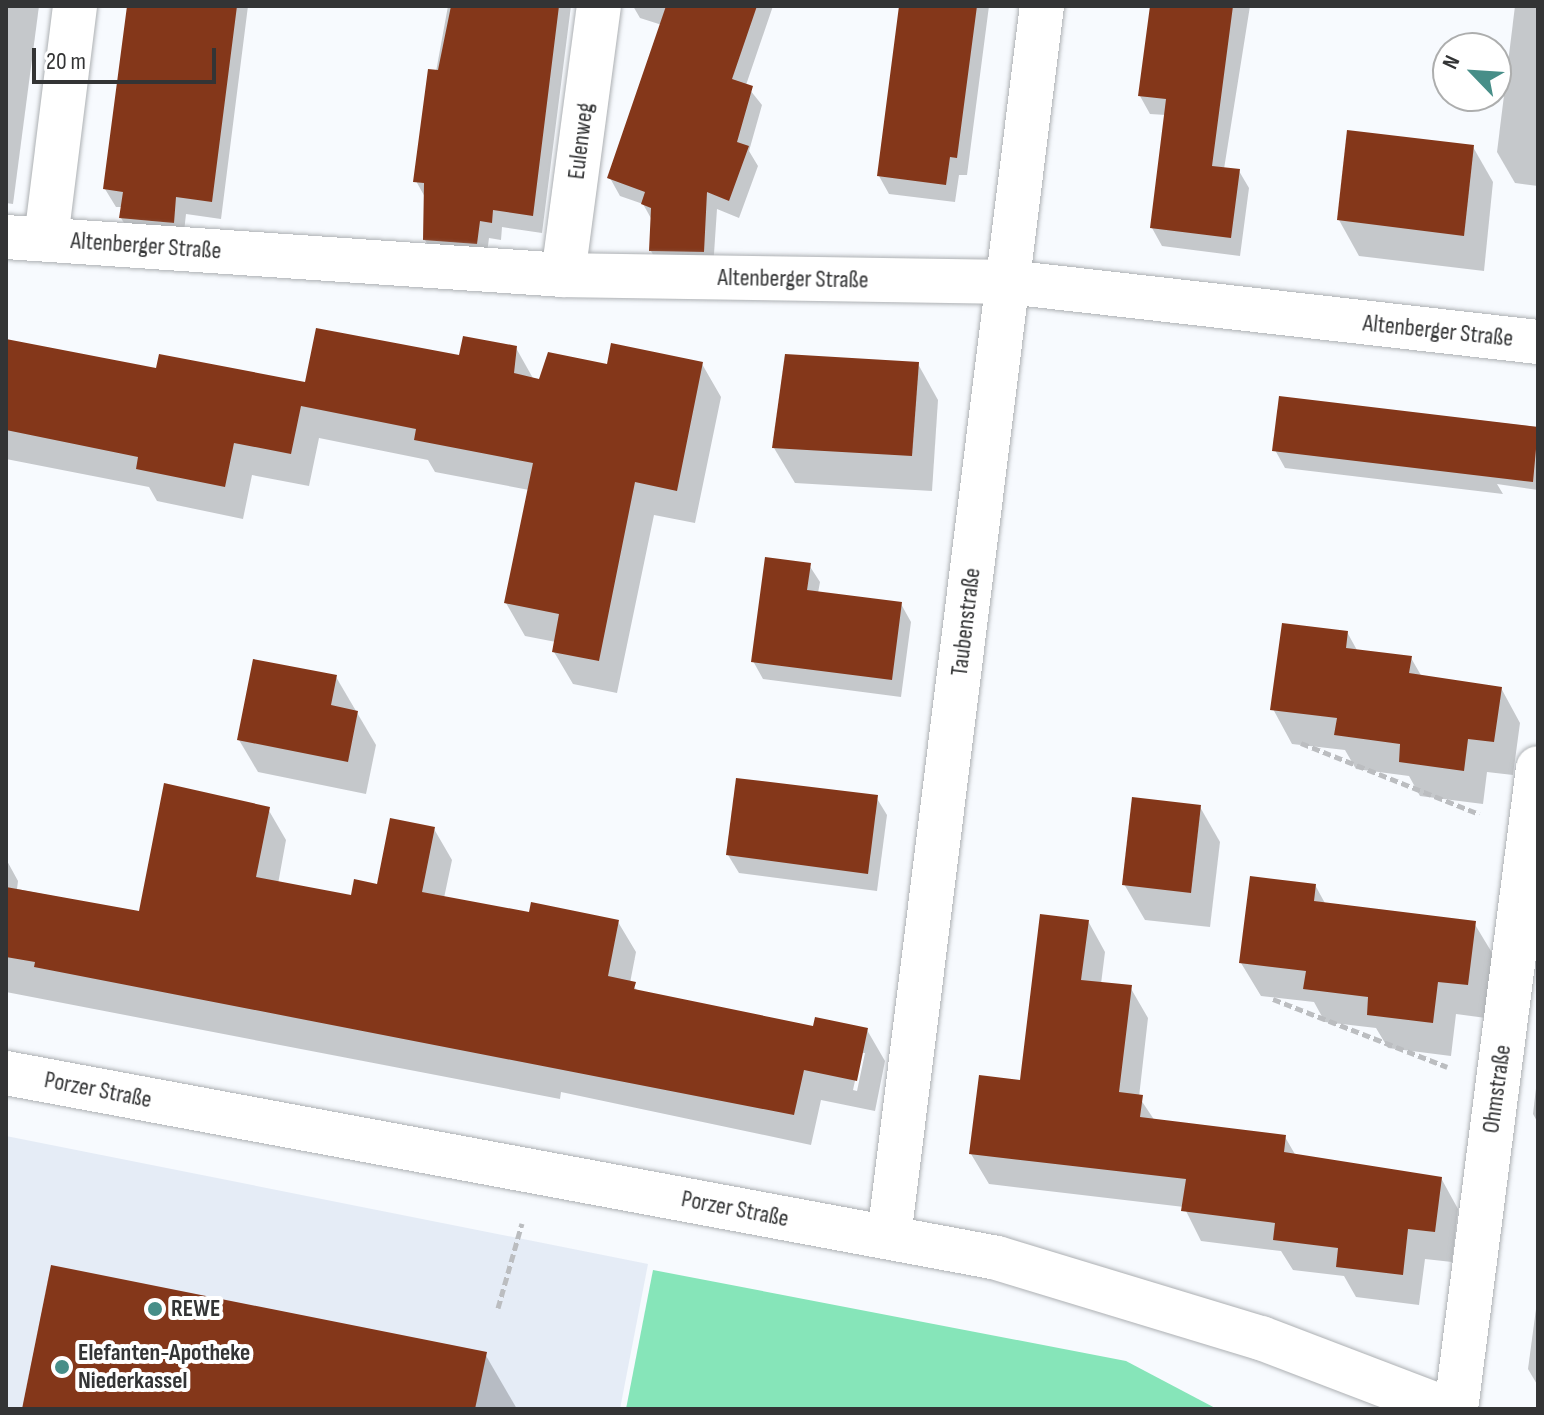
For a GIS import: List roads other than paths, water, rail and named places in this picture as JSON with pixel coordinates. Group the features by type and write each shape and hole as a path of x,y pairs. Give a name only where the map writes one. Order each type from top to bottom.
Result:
{"street":[{"name":"Altenberger Straße","path":"75,6 26,238 563,275 1008,282 1538,342"},
{"name":"Eulenweg","path":"563,275 599,6"},
{"name":"Taubenstraße","path":"889,1237 1042,6"},
{"name":"Ohmstraße","path":"1456,1409 1538,768"},
{"name":"Porzer Straße","path":"6,1073 997,1258 1120,1292 1261,1338 1447,1409"}],"place":[{"name":"REWE","path":"155,1309"},
{"name":"Elefanten-Apotheke Niederkassel","path":"62,1367"}]}
